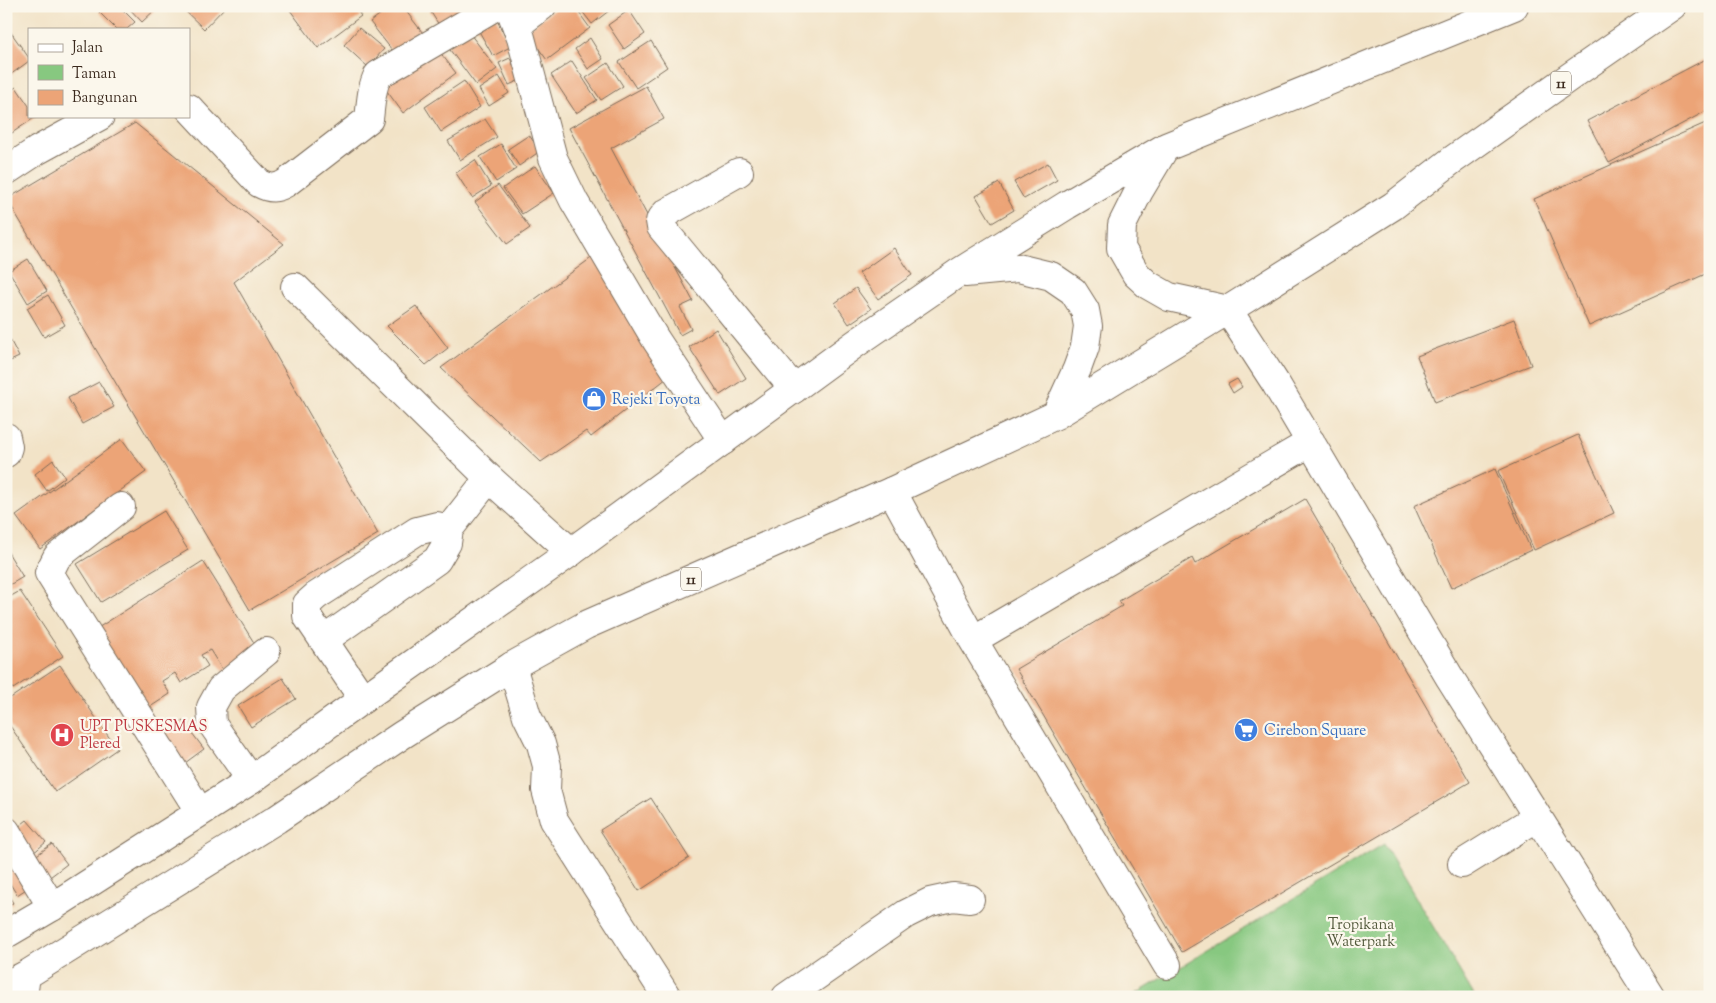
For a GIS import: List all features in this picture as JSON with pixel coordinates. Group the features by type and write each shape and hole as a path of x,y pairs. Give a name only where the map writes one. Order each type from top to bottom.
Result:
{"main road":[{"path":"190,109 259,183 268,188 277,188 369,119 373,95 372,86 378,75 496,6"},
{"path":"542,6 513,16 553,158 574,201 656,340 723,441"},
{"path":"6,934 52,907 251,780 570,552 855,344 958,273 1067,205 1166,147 1514,6"},
{"name":"11","path":"18,986 277,819 402,735 512,666 586,625 892,491 1056,415 1393,206 1451,162 1672,6"},
{"path":"6,171 38,150 96,118"},
{"path":"1166,147 1139,191 1122,225 1121,248 1136,274 1148,285 1169,297 1228,310 1276,384 1450,678 1536,818 1651,997"},
{"path":"739,172 666,212 660,221 661,227 794,389"},
{"path":"958,273 1018,268 1051,276 1073,291 1085,310 1088,326 1085,347 1080,361 1056,415"},
{"path":"295,287 489,478 570,552"},
{"path":"6,437 8,447 6,453"},
{"path":"973,640 1311,442"},
{"path":"324,640 436,560 447,543 449,529 489,478"},
{"path":"892,491 973,640 1167,964"},
{"path":"121,507 57,557 49,573 200,812"},
{"path":"363,699 307,616 308,604 417,531 436,526 449,529"},
{"path":"251,780 212,724 211,707 221,689 266,652"},
{"path":"512,666 527,716 542,744 547,766 546,790 554,820 667,997"},
{"path":"1462,864 1536,818"},
{"path":"6,831 52,907"},
{"path":"786,997 906,914 930,902 953,897 970,899"}],"green space":[{"name":"Tropikana Waterpark","path":"1384,844 1475,997 1131,997"}],"building":[{"path":"105,6 119,6 135,22 128,28 115,28 99,12"},
{"path":"127,6 159,6 142,22"},
{"path":"180,6 226,6 204,29"},
{"path":"295,6 354,6 361,16 318,48 290,10"},
{"path":"391,6 402,6 426,37 399,59 370,22"},
{"path":"427,6 489,6 444,33"},
{"path":"559,6 574,6 590,28 547,60 526,31"},
{"path":"578,6 615,6 592,24"},
{"path":"629,10 645,34 624,49 608,25"},
{"path":"495,16 510,47 493,56 476,26"},
{"path":"359,28 384,49 368,67 344,45"},
{"path":"467,30 497,69 476,85 447,46"},
{"path":"10,31 28,57 28,62 6,78 6,34"},
{"path":"590,38 603,59 588,69 575,49"},
{"path":"651,41 667,67 636,88 619,62"},
{"path":"436,47 456,73 403,113 384,87"},
{"path":"1710,57 1710,109 1609,163 1587,121"},
{"path":"510,58 520,80 509,85 499,63"},
{"path":"572,61 597,100 576,113 551,75"},
{"path":"608,63 623,86 601,100 586,78"},
{"path":"499,76 509,93 489,106 479,89"},
{"path":"464,81 480,107 441,132 425,107"},
{"path":"646,86 664,119 611,148 693,301 680,307 691,329 680,335 569,128"},
{"path":"16,87 28,105 28,118 34,118 6,137 6,94"},
{"path":"485,119 497,137 460,160 448,141"},
{"path":"1710,121 1710,272 1589,326 1534,199"},
{"path":"135,123 284,244 234,282 378,534 250,610 7,199"},
{"path":"529,135 540,151 519,166 508,149"},
{"path":"501,144 516,169 496,182 480,157"},
{"path":"475,160 491,186 472,198 456,173"},
{"path":"1048,163 1057,180 1024,199 1014,182"},
{"path":"535,166 554,193 522,214 503,188"},
{"path":"999,183 1014,210 992,223 976,196"},
{"path":"498,185 530,228 507,244 475,202"},
{"path":"894,248 912,275 878,299 859,273"},
{"path":"598,253 671,375 591,437 586,431 541,462 441,368"},
{"path":"28,259 47,291 28,303 9,271"},
{"path":"856,288 871,309 849,324 835,303"},
{"path":"48,295 65,325 44,337 27,308"},
{"path":"416,306 448,348 426,365 387,326"},
{"path":"1514,319 1531,365 1435,402 1417,356"},
{"path":"716,329 746,378 720,395 689,347"},
{"path":"6,332 19,357 6,363"},
{"path":"1237,379 1242,387 1233,393 1228,384"},
{"path":"99,382 114,407 82,424 68,398"},
{"path":"1578,435 1614,513 1534,550 1498,471"},
{"path":"122,439 146,472 40,549 16,516"},
{"path":"53,460 65,477 47,491 35,474"},
{"path":"1495,469 1531,550 1451,588 1414,506"},
{"name":"Cirebon Square","path":"1305,499 1470,782 1182,952 1016,669 1122,606 1119,601 1192,558 1195,564"},
{"path":"164,511 188,550 101,602 77,564"},
{"path":"6,549 23,577 6,587"},
{"path":"203,561 258,649 223,671 210,650 201,655 208,666 181,683 175,673 162,681 170,694 144,711 93,631"},
{"path":"20,591 63,656 13,689 6,679 6,599"},
{"name":"UPT PUSKESMAS Plered","path":"60,665 117,749 55,792 6,720 6,701"},
{"path":"283,678 296,699 251,727 238,706"},
{"path":"183,721 204,749 185,763 164,736"},
{"path":"651,798 689,858 639,891 600,830"},
{"path":"27,820 46,842 31,855 12,832"},
{"path":"52,844 67,864 42,883 27,862"},
{"path":"6,849 34,884 17,895 6,877"},
{"path":"6,891 13,903 6,906"}],"place":[{"name":"Rejeki Toyota","path":"594,399"},
{"name":"Cirebon Square","path":"1246,730"},
{"name":"UPT PUSKESMAS Plered","path":"62,735"}]}
